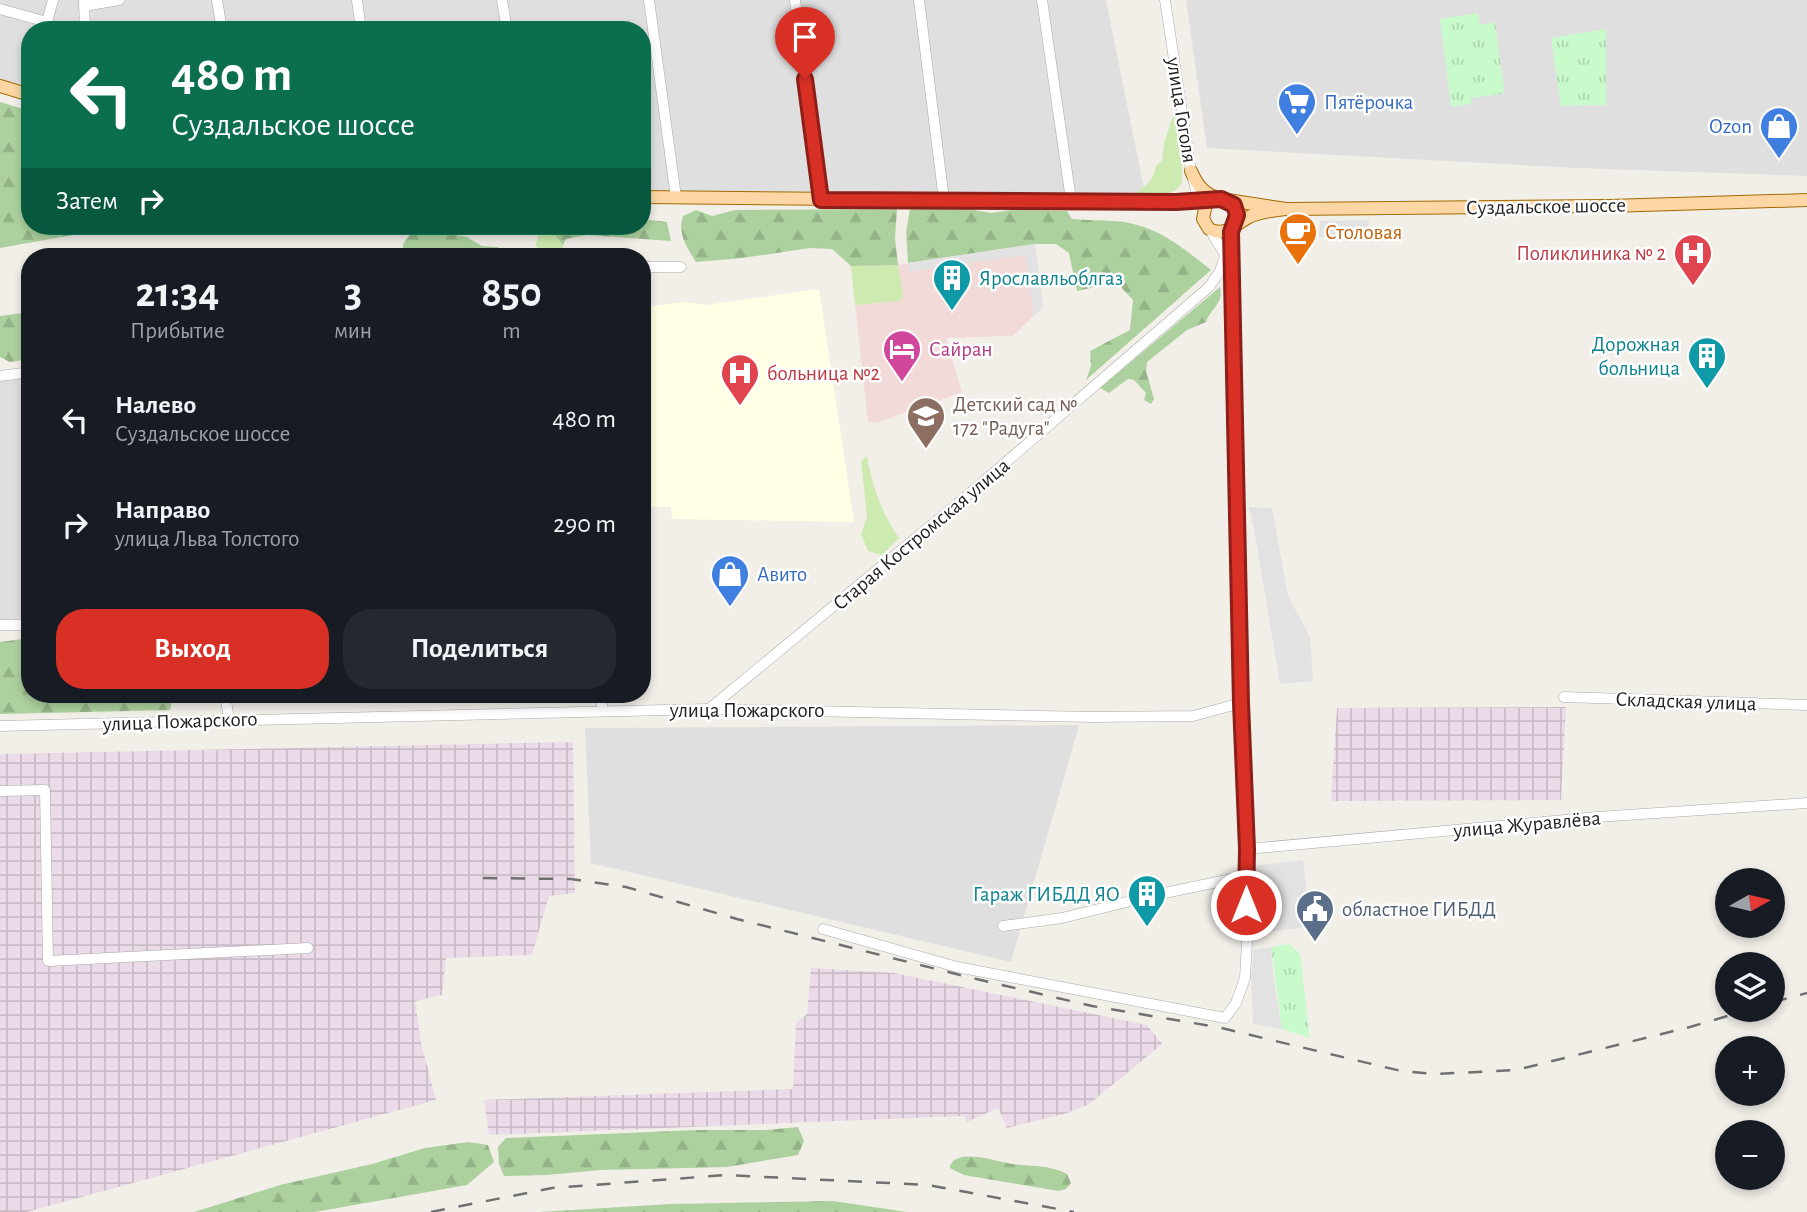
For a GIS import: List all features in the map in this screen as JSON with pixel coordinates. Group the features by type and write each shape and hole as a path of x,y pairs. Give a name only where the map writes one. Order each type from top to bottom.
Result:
{"main road":[{"path":"0,86 21,92"},
{"path":"1191,171 1201,189 1208,195 1219,199 1234,205 1236,210 1233,229 1222,233 1207,225 1206,204 1219,199"},
{"name":"Суздальское шоссе","path":"651,197 1175,202 1219,199 1286,209 1807,201"},
{"name":"Суздальское шоссе","path":"1175,202 1191,209 1207,225"},
{"name":"Суздальское шоссе","path":"1233,229 1257,214 1286,209"}],"street":[{"path":"47,21 53,0"},
{"path":"85,21 84,3 119,0"},
{"path":"218,0 221,21"},
{"path":"357,0 360,21"},
{"path":"502,0 506,21"},
{"path":"649,0 676,197"},
{"path":"795,0 821,200"},
{"path":"919,0 944,200"},
{"path":"1041,0 1072,200"},
{"name":"улица Гоголя","path":"1166,0 1191,171 1198,200 1207,225 1233,271"},
{"path":"0,9 43,21"},
{"path":"1175,202 1189,190 1191,171"},
{"name":"улица Гоголя","path":"823,929 957,967 1225,1018 1236,1003 1245,978 1247,849 1241,703 1233,229"},
{"name":"Старая Костромская улица","path":"709,709 968,495 1209,287 1218,275 1226,256 1233,229"},
{"path":"651,267 681,267"},
{"path":"0,376 21,373"},
{"path":"0,625 21,625"},
{"name":"Складская улица","path":"1564,697 1807,705"},
{"path":"226,703 229,719"},
{"path":"602,703 603,711"},
{"name":"улица Пожарского","path":"0,726 709,709 1093,717 1193,716 1241,703"},
{"path":"0,791 44,790 48,961 308,948"},
{"name":"улица Журавлёва","path":"1247,849 1651,813 1807,803"},
{"path":"1003,926 1062,918 1246,876"}],"shaded area":[{"path":"0,0 1106,0 1145,193 651,193 651,21 21,21 21,88 0,82"},
{"path":"1186,0 1807,0 1807,176 1575,168 1207,148"},
{"path":"1369,220 1367,237 1319,237 1320,221"},
{"path":"1035,244 1043,307 1013,336 946,338 962,392 876,423 868,422 851,266 903,264"},
{"path":"1035,244 1043,307 1034,316 1025,255 909,272 908,263"},
{"name":"больница №2","path":"819,289 854,522 672,519 671,507 651,507 651,306 686,302 705,305"},
{"path":"21,379 21,618 0,621 0,381"},
{"path":"1249,507 1272,508 1288,596 1310,637 1313,681 1280,684"},
{"path":"1566,707 1561,800 1331,801 1337,708"},
{"path":"1079,725 1011,962 591,863 585,728"},
{"path":"573,742 575,893 549,896 532,955 446,958 442,995 415,1001 421,1043 436,1100 27,1212 0,1212 0,754"},
{"path":"1303,860 1311,927 1252,934 1252,866"},
{"path":"1271,947 1282,1029 1253,1024 1251,977 1254,950"},
{"path":"811,968 894,973 1147,1025 1162,1044 1088,1105 1007,1128 998,1108 967,1122 964,1116 489,1135 484,1100 793,1089 796,1023 807,1014"}],"green space":[{"path":"1478,13 1480,25 1495,22 1504,90 1502,94 1471,98 1471,104 1451,107 1440,19"},
{"path":"1606,29 1606,105 1561,106 1551,38"},
{"path":"0,102 21,108 21,235 73,235 0,248"},
{"path":"1175,110 1182,155 1182,183 1166,195 1132,196 1150,180 1156,166 1162,161 1164,143"},
{"path":"963,208 991,213 1011,210 1067,211 1072,219 1137,225 1167,238 1211,270 1086,380 1091,366 1090,351 1130,330 1133,300 1116,282 1077,291 1069,253 1056,244 1035,244 908,263 906,232 910,209"},
{"path":"897,209 895,238 898,265 851,266 832,249 810,248 696,262 686,246 681,228 683,216 696,210 712,216 735,210"},
{"path":"651,220 667,222 671,241 587,235 651,235"},
{"path":"409,235 457,235 467,237 482,246 499,248 403,248"},
{"path":"539,235 555,235 563,245 563,248 535,246"},
{"path":"555,235 587,235 566,239 563,245"},
{"path":"898,265 903,298 899,301 855,305 851,266"},
{"path":"1220,287 1219,302 1206,322 1187,330 1147,362 1146,371 1154,399 1151,404 1144,400 1146,393 1134,380 1128,379 1109,393 1100,388"},
{"path":"21,313 21,360 10,362 0,357 0,316"},
{"path":"867,456 878,499 899,538 882,555 868,551 861,534 867,517 861,461"},
{"path":"21,639 21,703 171,703 170,710 0,714 0,642"},
{"path":"1289,944 1300,954 1310,1038 1282,1029 1271,947"},
{"path":"798,1127 804,1141 798,1155 727,1167 504,1176 499,1164 498,1147 506,1138"},
{"path":"468,1142 488,1145 494,1162 467,1185 315,1212 194,1212 280,1185 372,1164 425,1148"},
{"path":"962,1157 1054,1169 1067,1174 1071,1183 1066,1189 1058,1191 964,1175 950,1168 954,1160"},
{"path":"833,1201 907,1212 539,1212 670,1204"}],"railway":[{"path":"483,878 571,879 626,887 737,919 972,978 1092,1006 1217,1027 1401,1071 1436,1074 1516,1070 1715,1020"},
{"path":"1785,999 1807,993"},
{"path":"431,1212 552,1188 726,1175 928,1185 1074,1212"}],"place":[{"name":"Пятёрочка","path":"1297,136"},
{"name":"Ozon","path":"1779,160"},
{"name":"Столовая","path":"1298,266"},
{"name":"Поликлиника № 2","path":"1693,287"},
{"name":"Ярославльоблгаз","path":"952,312"},
{"name":"Сайран","path":"902,383"},
{"name":"Дорожная больница","path":"1707,390"},
{"name":"больница №2","path":"740,407"},
{"name":"Детский сад № 172 \"Радуга\"","path":"926,450"},
{"name":"Авито","path":"730,608"},
{"name":"Гараж ГИБДД ЯО","path":"1147,928"},
{"name":"областное ГИБДД","path":"1315,943"}],"route":[{"path":"805,79 821,200 1176,202 1224,199 1234,205 1237,221 1231,232 1241,703 1247,849 1246,905"}]}
